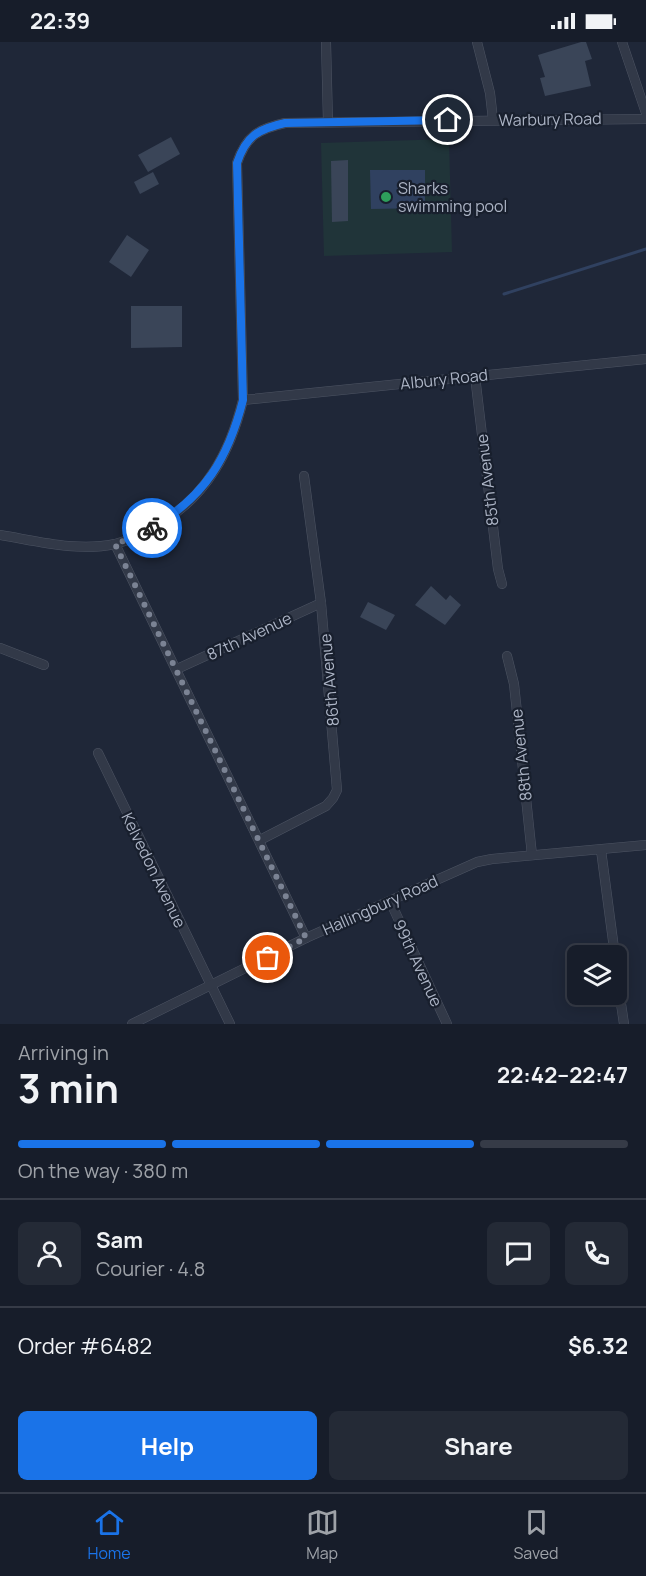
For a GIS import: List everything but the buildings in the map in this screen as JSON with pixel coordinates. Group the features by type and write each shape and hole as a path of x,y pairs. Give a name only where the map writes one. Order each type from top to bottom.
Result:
{"street":[{"path":"326,42 328,122"},
{"path":"477,42 490,93 494,120"},
{"path":"622,42 646,112"},
{"name":"Warbury Road","path":"0,535 75,546 115,544 138,536 162,522 203,489 227,447 243,400 237,163 241,150 249,139 271,126 285,123 646,119"},
{"name":"Albury Road","path":"243,400 646,359"},
{"name":"85th Avenue","path":"475,376 498,569 502,584"},
{"name":"86th Avenue","path":"260,840 326,806 338,790 321,603 304,476"},
{"path":"115,544 306,938"},
{"name":"87th Avenue","path":"177,669 321,603"},
{"path":"0,648 44,665"},
{"name":"88th Avenue","path":"507,656 514,684 532,855"},
{"name":"Kelvedon Avenue","path":"98,753 230,1024"},
{"name":"Hallingbury Road","path":"132,1024 306,938 477,862 646,845"},
{"path":"601,849 614,945"},
{"name":"99th Avenue","path":"390,902 447,1024"},
{"path":"621,1005 624,1024"}],"green space":[{"name":"Sharks swimming pool","path":"449,139 452,252 324,256 321,143"}],"water":[{"path":"370,170 425,170 425,208 371,209"}],"waterway":[{"path":"504,294 646,249"}],"way so far":[{"path":"152,528 115,544 306,938 268,958"}],"place":[{"name":"Sharks swimming pool","path":"386,197"}],"route":[{"path":"152,528 170,517 203,489 227,447 243,400 237,163 241,150 257,132 285,123 448,120"}]}
